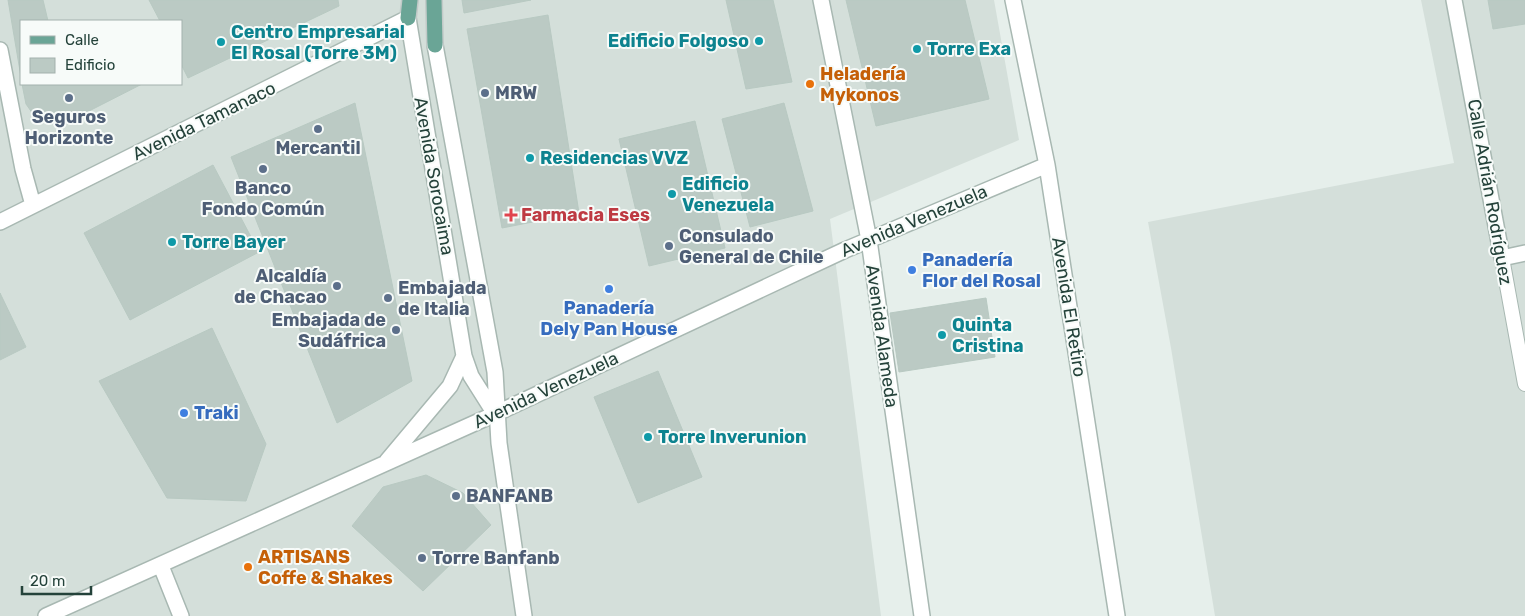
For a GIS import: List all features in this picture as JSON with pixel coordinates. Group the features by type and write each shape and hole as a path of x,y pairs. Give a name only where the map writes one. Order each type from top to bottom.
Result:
{"main road":[{"path":"408,18 410,0"},
{"path":"434,0 435,45"}],"street":[{"name":"Avenida Alameda","path":"821,0 870,240 922,616"},
{"name":"Avenida El Retiro","path":"1013,0 1047,165 1117,616"},
{"name":"Calle Adrián Rodríguez","path":"1454,0 1502,258"},
{"name":"Avenida Tamanaco","path":"0,222 408,18"},
{"name":"Avenida Sorocaima","path":"408,18 464,356 471,376 496,414"},
{"name":"Avenida Sorocaima","path":"435,45 495,372 496,414 524,616"},
{"path":"0,50 23,169 33,205"},
{"name":"Avenida Venezuela","path":"46,616 162,566 496,414 870,240 1047,165"},
{"path":"1502,258 1525,253"},
{"path":"386,463 450,386 464,356"},
{"path":"162,566 181,616"}],"lane":[{"name":"Calle Adrián Rodríguez","path":"1502,258 1525,384"}],"shaded area":[{"path":"0,0 994,0 1019,140 830,219 881,616 0,616"},
{"path":"1421,0 1525,0 1525,616 1215,616 1171,348 1148,222 1454,163"}],"building":[{"name":"Seguros Horizonte","path":"8,0 43,0 48,20 20,20 20,71"},
{"name":"Centro Empresarial El Rosal (Torre 3M)","path":"149,0 338,0 339,6 188,78 182,66 182,20 159,20"},
{"path":"462,0 531,0 464,13"},
{"name":"Edificio Folgoso","path":"726,0 773,0 792,82 746,89"},
{"name":"Torre Exa","path":"846,0 965,0 989,99 876,126"},
{"path":"1488,0 1525,0 1525,24 1493,29"},
{"name":"Residencias VVZ","path":"548,15 579,213 502,228 467,29"},
{"name":"Seguros Horizonte","path":"22,85 140,85 68,124 55,124 43,121 33,114 26,104"},
{"path":"355,103 412,381 337,423 231,157"},
{"path":"784,103 813,211 750,227 722,119"},
{"name":"Edificio Venezuela","path":"695,121 725,248 649,266 619,139"},
{"name":"Torre Bayer","path":"213,165 259,252 130,320 84,233"},
{"path":"0,293 26,347 0,360"},
{"name":"Quinta Cristina","path":"986,298 995,357 899,372 890,313"},
{"name":"Traki","path":"212,328 266,444 246,501 167,498 99,381"},
{"name":"Torre Inverunion","path":"658,371 702,477 638,503 594,397"},
{"name":"Torre Banfanb","path":"426,475 463,493 491,525 423,591 352,526 383,487"}],"place":[{"name":"Edificio Folgoso","path":"759,41"},
{"name":"Centro Empresarial El Rosal (Torre 3M)","path":"221,42"},
{"name":"Torre Exa","path":"917,49"},
{"name":"Heladería Mykonos","path":"810,84"},
{"name":"MRW","path":"485,93"},
{"name":"Seguros Horizonte","path":"69,98"},
{"name":"Mercantil","path":"318,129"},
{"name":"Residencias VVZ","path":"530,158"},
{"name":"Banco Fondo Común","path":"263,169"},
{"name":"Edificio Venezuela","path":"672,194"},
{"name":"Farmacia Eses","path":"511,215"},
{"name":"Torre Bayer","path":"172,242"},
{"name":"Consulado General de Chile","path":"669,246"},
{"name":"Panadería Flor del Rosal","path":"912,270"},
{"name":"Alcaldía de Chacao","path":"337,286"},
{"name":"Panadería Dely Pan House","path":"609,289"},
{"name":"Embajada de Italia","path":"388,298"},
{"name":"Embajada de Sudáfrica","path":"396,330"},
{"name":"Quinta Cristina","path":"942,335"},
{"name":"Traki","path":"184,413"},
{"name":"Torre Inverunion","path":"648,437"},
{"name":"BANFANB","path":"456,496"},
{"name":"Torre Banfanb","path":"422,558"},
{"name":"ARTISANS Coffe & Shakes","path":"248,567"}]}
